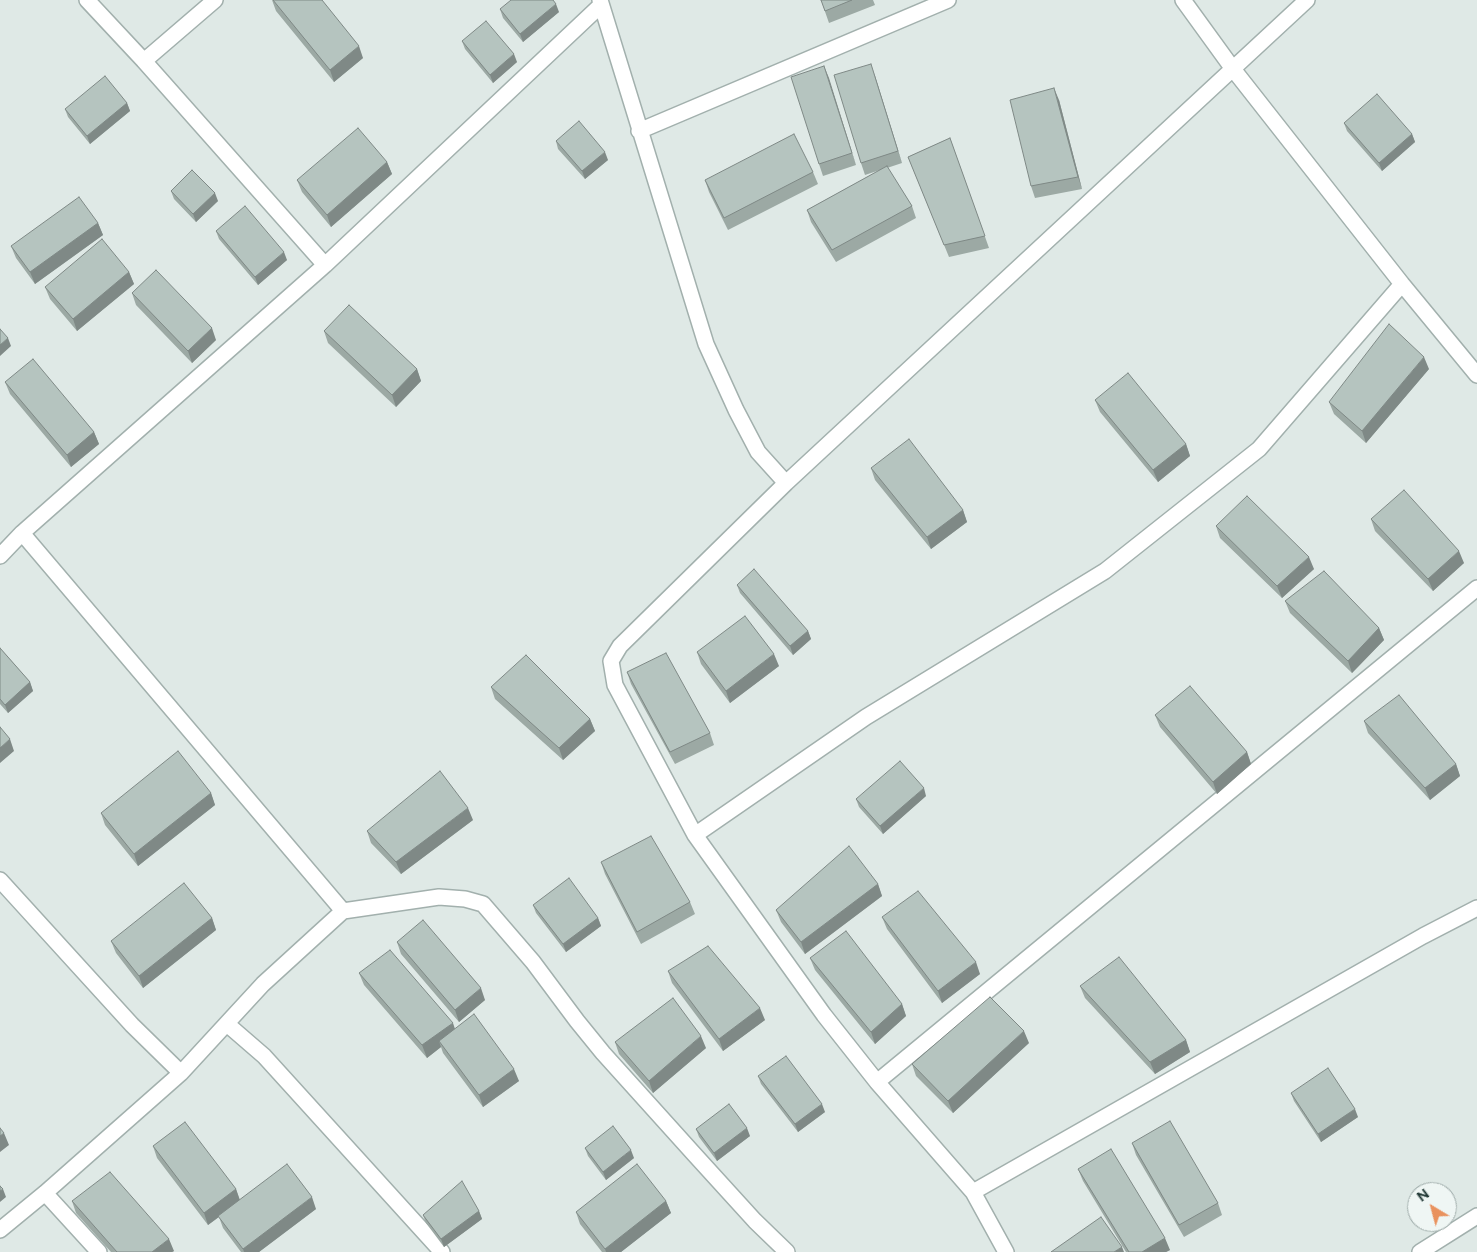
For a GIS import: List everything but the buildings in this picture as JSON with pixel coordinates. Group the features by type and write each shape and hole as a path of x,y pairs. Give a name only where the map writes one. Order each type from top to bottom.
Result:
{"street":[{"path":"87,0 144,61 325,266"},
{"path":"144,61 215,0"},
{"path":"639,131 948,0"},
{"path":"1183,0 1233,69 1402,284 1477,375"},
{"path":"1006,1252 973,1192 876,1082 824,1015 695,835 615,685 611,662 620,646 786,483 1307,0"},
{"path":"0,556 22,533 325,266 601,3 706,344 736,410 758,452 786,483"},
{"path":"695,835 866,717 1105,571 1259,449 1402,284"},
{"path":"22,533 343,911"},
{"path":"876,1082 1477,588"},
{"path":"0,880 132,1025 181,1073"},
{"path":"0,1230 46,1193 181,1073 263,984 343,911 439,897 465,899 483,904 533,962 603,1053 755,1221 787,1252"},
{"path":"973,1192 1414,941 1477,908"},
{"path":"226,1024 264,1056 442,1252"},
{"path":"46,1193 99,1252"},
{"path":"1420,1252 1477,1216"}]}
